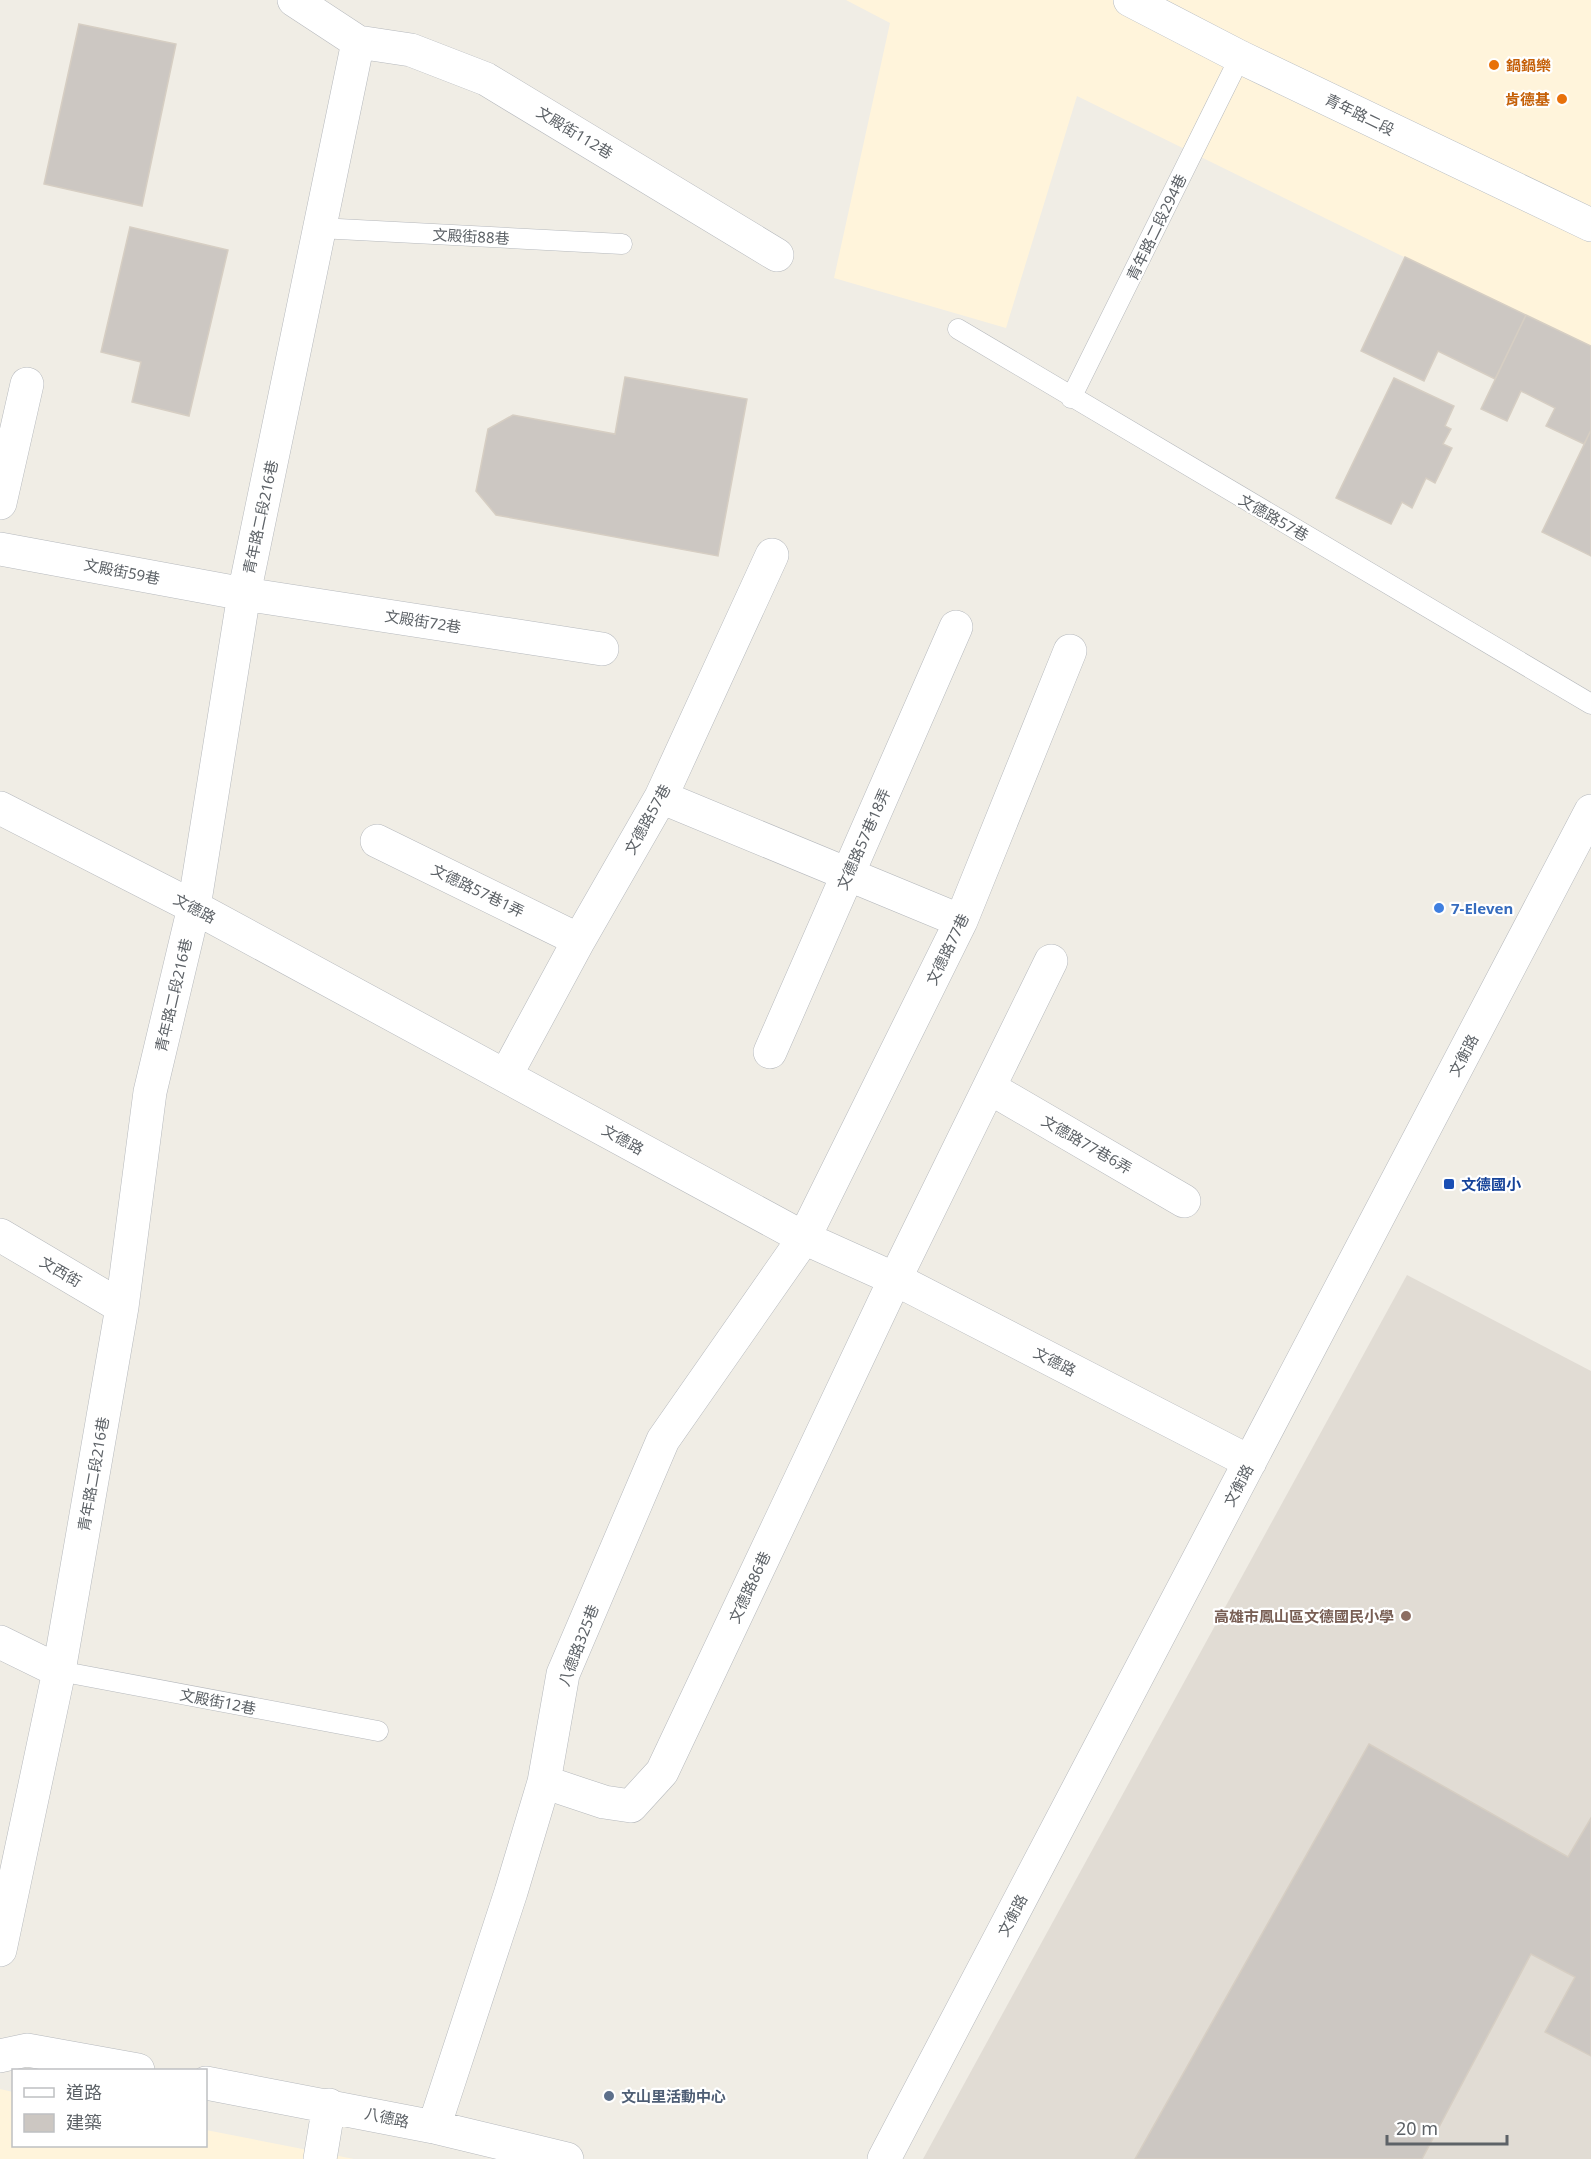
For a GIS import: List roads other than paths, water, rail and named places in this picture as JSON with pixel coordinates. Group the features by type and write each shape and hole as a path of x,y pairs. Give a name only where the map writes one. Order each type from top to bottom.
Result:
{"street":[{"path":"294,0 358,42"},
{"name":"青年路二段","path":"1130,0 1240,57 1591,225"},
{"name":"青年路二段216巷","path":"0,1950 59,1671 122,1308 150,1092 194,907 244,594 358,42"},
{"name":"文殿街112巷","path":"358,42 411,50 486,79 777,255"},
{"path":"0,502 27,384"},
{"name":"文殿街59巷","path":"0,549 244,594"},
{"name":"文德路57巷","path":"506,1075 579,940 661,797 772,555"},
{"name":"文殿街72巷","path":"244,594 603,649"},
{"name":"文德路57巷18弄","path":"770,1052 956,627"},
{"name":"文德路77巷","path":"804,1238 961,921 1070,651"},
{"path":"661,797 961,921"},
{"name":"文德路","path":"0,808 194,907 804,1238 895,1278 1250,1462"},
{"name":"文衡路","path":"884,2159 1591,811"},
{"name":"文德路57巷1弄","path":"377,841 579,940"},
{"path":"895,1278 1051,960"},
{"name":"文德路77巷6弄","path":"990,1088 1184,1201"},
{"name":"文西街","path":"0,1235 122,1308"},
{"name":"八德路325巷","path":"434,2127 511,1892 544,1782 563,1674 663,1440 804,1238"},
{"name":"文德路86巷","path":"544,1782 604,1802 631,1806 662,1772 895,1278"},
{"path":"0,1642 59,1671"},
{"path":"0,2056 27,2050 132,2069"},
{"name":"八德路","path":"207,2083 434,2127 567,2159"},
{"path":"320,2159 329,2105"}],"lane":[{"name":"青年路二段294巷","path":"1071,398 1240,57"},
{"name":"文殿街88巷","path":"319,228 622,244"},
{"name":"文德路57巷","path":"958,329 1591,704"},
{"name":"文殿街12巷","path":"59,1671 378,1731"}],"place":[{"name":"鍋鍋樂","path":"1494,65"},
{"name":"肯德基","path":"1562,99"},
{"name":"7-Eleven","path":"1439,908"},
{"name":"文德國小","path":"1449,1184"},
{"name":"高雄市鳳山區文德國民小學","path":"1406,1616"},
{"name":"文山里活動中心","path":"609,2096"}]}
